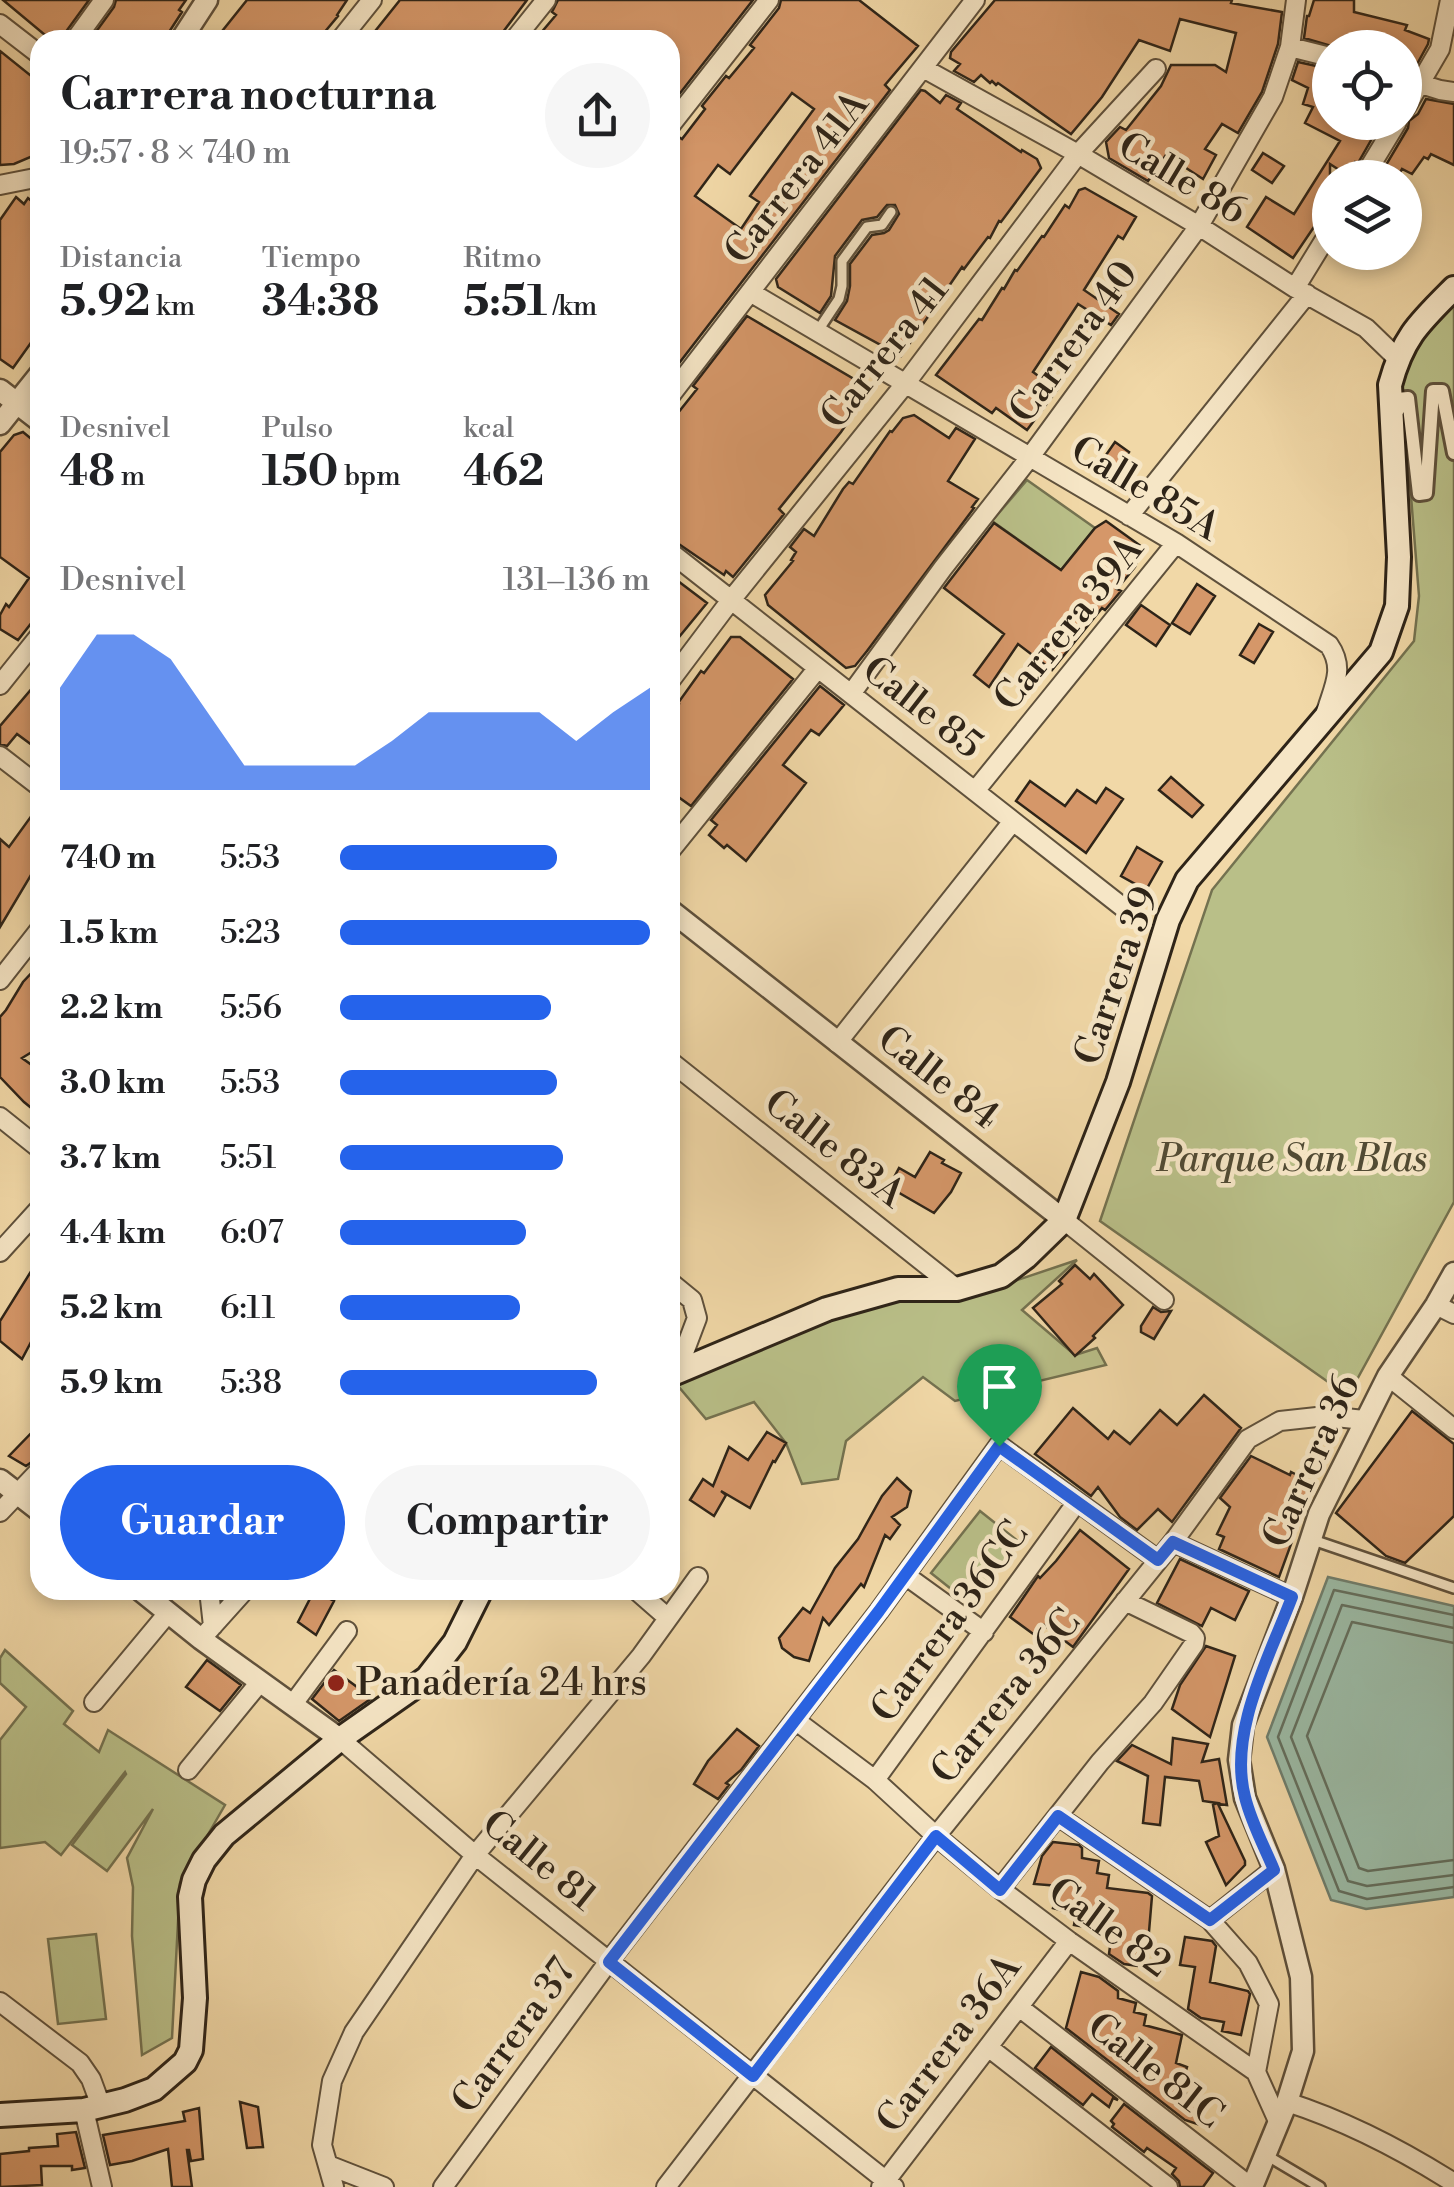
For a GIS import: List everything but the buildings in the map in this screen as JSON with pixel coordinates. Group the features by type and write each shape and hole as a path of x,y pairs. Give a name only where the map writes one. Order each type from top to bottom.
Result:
{"main road":[{"name":"Carrera 39","path":"680,1370 827,1309 898,1289 957,1289 1001,1276 1064,1220 1118,1082 1168,920 1187,880 1381,652 1396,606 1399,557 1390,386 1397,358 1416,326 1454,288"},
{"path":"0,2114 92,2108 154,2089 185,2062 191,2050 196,1998 190,1897 204,1860 224,1835 340,1739 428,1678 455,1642 476,1600"}],"street":[{"path":"82,30 104,0"},
{"path":"188,30 207,0"},
{"path":"348,30 372,0"},
{"path":"522,30 546,0"},
{"path":"680,113 769,0"},
{"name":"Carrera 41A","path":"680,383 975,0"},
{"name":"Carrera 40","path":"851,694 1199,226 1273,97 1290,46 1296,0"},
{"path":"1422,71 1440,49 1450,0"},
{"path":"0,24 30,47"},
{"path":"1290,46 1312,52"},
{"name":"Calle 86","path":"922,68 1199,226 1366,328 1397,358"},
{"name":"Carrera 41","path":"680,668 905,384 1078,154 1156,69"},
{"path":"1422,84 1454,92"},
{"path":"0,185 30,180"},
{"name":"Carrera 39A","path":"1129,516 1301,291 1312,268"},
{"name":"Calle 85A","path":"750,292 1176,543 1328,645 1338,657 1338,670 1324,721"},
{"path":"0,424 8,396 30,381"},
{"path":"1398,499 1407,497 1397,399 1408,398 1418,494 1426,493 1433,391 1442,391 1454,453"},
{"path":"8,396 30,413"},
{"name":"Carrera 39A","path":"975,791 1176,543"},
{"name":"Calle 85","path":"680,560 1134,916"},
{"path":"0,685 30,648"},
{"path":"680,839 818,668"},
{"path":"0,756 30,779"},
{"path":"836,1043 1014,821"},
{"name":"Calle 84","path":"680,918 1164,1300"},
{"path":"0,980 30,942"},
{"name":"Calle 83A","path":"680,1069 957,1289"},
{"path":"0,1117 30,1141"},
{"path":"0,1252 30,1219"},
{"name":"Carrera 36","path":"1252,2187 1303,2052 1300,1977 1274,1870 1245,1798 1240,1760 1243,1725 1319,1514 1388,1376 1445,1310 1454,1273"},
{"path":"680,1290 692,1300 697,1318 680,1359"},
{"path":"1388,1376 1454,1428"},
{"path":"1416,1398 1454,1412"},
{"name":"Carrera 36C","path":"666,2187 936,1836 1173,1542 1248,1440 1280,1421 1326,1416 1364,1420"},
{"name":"Carrera 37","path":"443,2187 999,1446 1077,1502"},
{"path":"0,1480 30,1503"},
{"path":"0,1512 30,1480"},
{"path":"1077,1502 1158,1560"},
{"name":"Carrera 36CC","path":"875,1780 1077,1502"},
{"path":"1173,1542 1292,1597"},
{"path":"906,1574 984,1632"},
{"path":"334,2187 322,2145 332,2081 354,2032 475,1855 642,1656 698,1577"},
{"name":"Calle 81","path":"152,1600 168,1613 207,1632 260,1682 340,1739 475,1855 887,2185"},
{"path":"207,1632 209,1600"},
{"path":"207,1632 236,1600"},
{"path":"647,1600 668,1618"},
{"path":"1000,1890 1100,1762 1153,1703 1194,1644 1191,1633 1125,1601"},
{"path":"94,1702 168,1613"},
{"path":"293,1704 346,1631"},
{"path":"188,1770 260,1682"},
{"name":"Calle 82","path":"796,1720 875,1780 1000,1890 1256,2072"},
{"path":"1058,1816 1210,1920 1248,1963 1270,2004 1256,2072 1282,2112 1315,2111 1449,2177"},
{"path":"1210,1920 1274,1870"},
{"name":"Carrera 36A","path":"887,2185 1069,1941"},
{"path":"0,2002 80,2063 91,2079 102,2187"},
{"name":"Calle 81C","path":"1019,2006 1252,2187"},
{"path":"988,2047 1168,2187"},
{"path":"328,2165 384,2187"}],"lane":[{"path":"816,332 839,299 842,262 850,249 867,227 882,225 891,212"},
{"path":"1311,1539 1454,1588"},
{"path":"1266,2155 1320,2187"}],"green space":[{"name":"Parque San Blas","path":"1454,302 1454,1202 1348,1396 1100,1221 1212,890 1414,641 1419,596 1402,384 1420,338"},
{"path":"1027,480 1095,528 1061,570 992,521"},
{"path":"1077,1260 1022,1310 1075,1355 1097,1348 1106,1365 955,1401 923,1377 846,1441 838,1479 802,1484 786,1443 754,1402 706,1419 680,1388 680,1377 787,1335 893,1300 961,1299"},
{"path":"980,1511 1019,1542 970,1604 931,1573"},
{"path":"5,1650 73,1711 64,1724 99,1752 108,1730 225,1805 180,1883 172,2038 142,2055 132,1936 133,1887 127,1858 153,1809 107,1871 72,1845 125,1772 61,1855 45,1842 0,1848 0,1740 26,1707 0,1683 0,1658"},
{"path":"96,1934 106,2019 58,2024 48,1939"}],"water":[{"path":"1328,1577 1454,1606 1454,1897 1366,1909 1331,1900 1267,1737"}],"place":[{"name":"Panadería 24 hrs","path":"336,1683"}],"route":[{"path":"999,1446 1158,1560 1173,1542 1292,1597 1243,1725 1240,1760 1245,1798 1274,1870 1210,1920 1058,1816 1000,1890 936,1836 753,2076 609,1962 879,1611 999,1446"}]}
